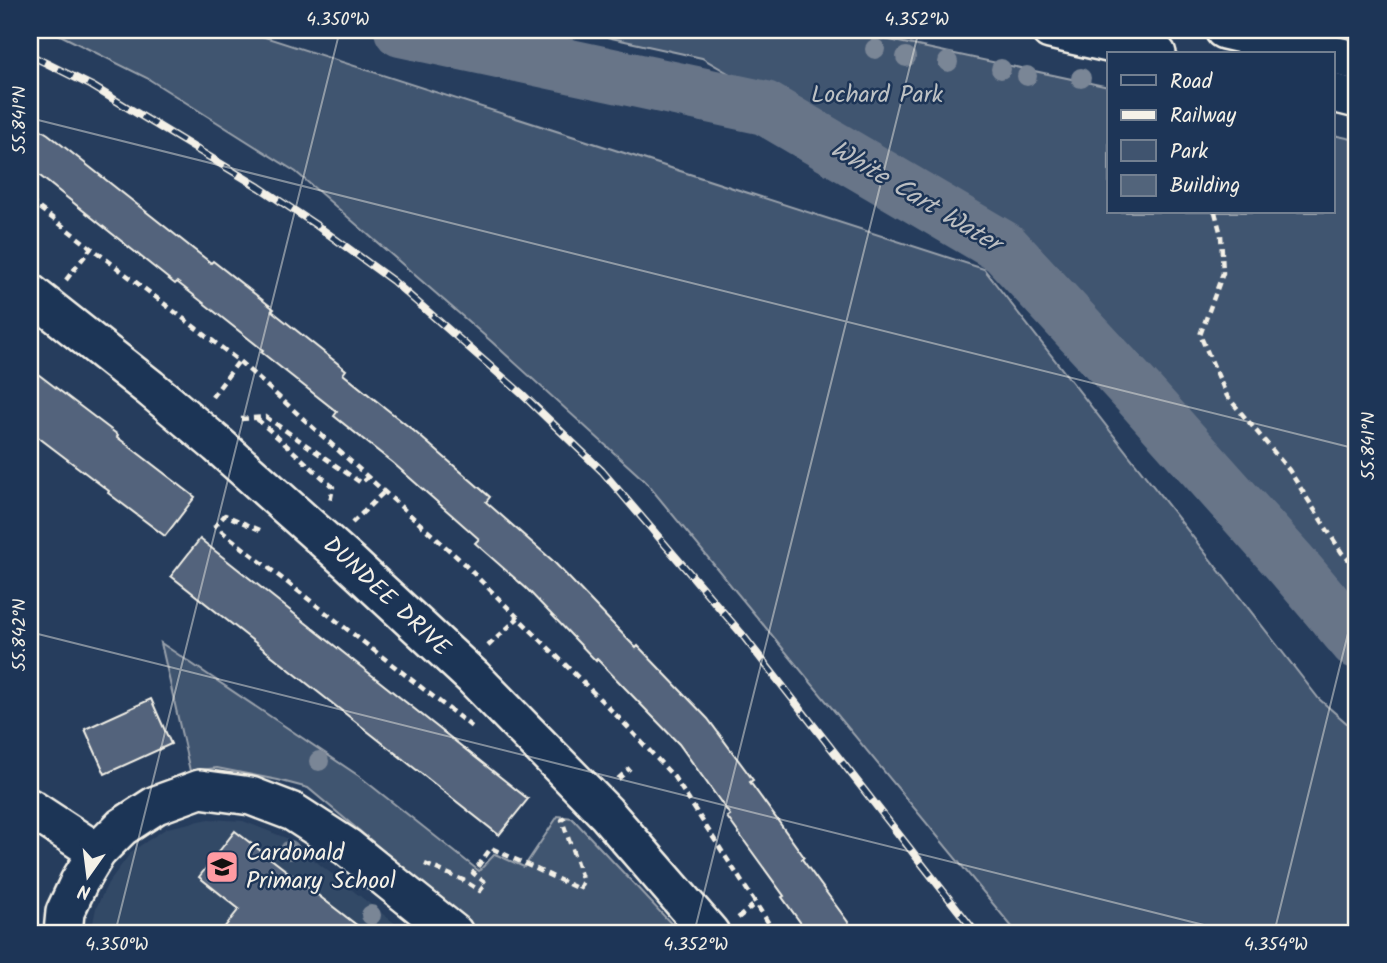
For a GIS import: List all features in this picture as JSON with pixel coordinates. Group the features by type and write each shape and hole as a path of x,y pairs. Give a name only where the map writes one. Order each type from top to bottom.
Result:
{"street":[{"path":"1050,30 1148,52"},
{"path":"1224,30 1317,52"},
{"path":"1334,56 1357,61"},
{"path":"1334,93 1357,99"},
{"name":"DUNDEE DRIVE","path":"30,293 206,434 473,677 606,813 710,933"},
{"path":"63,933 65,912 97,852 122,827 156,805 200,789 251,796 293,812 341,843 454,933"},
{"path":"30,808 97,852"}],"path":[{"path":"30,201 239,361 458,558 674,777 775,933"},
{"path":"1216,214 1221,235 1223,272 1200,335 1227,397 1289,470 1342,552 1357,568"},
{"path":"72,272 91,248"},
{"path":"226,379 239,361"},
{"path":"256,418 333,487 323,539"},
{"path":"206,434 218,421 266,418 361,483 368,477"},
{"path":"363,512 384,492"},
{"path":"268,533 225,515 215,526 477,731"},
{"path":"498,637 518,618"},
{"path":"463,880 480,891 486,883 473,873 491,848 579,889 583,881 562,820 586,792"},
{"path":"742,914 757,903"}],"shaded area":[{"name":"Cardonald Primary School","path":"209,819 243,821 286,838 407,933 91,933 96,908 108,883 132,851 167,828"}],"green space":[{"path":"50,30 243,30 984,269 1319,699 1357,732 1357,933 1017,933 645,481 492,342 296,172 147,78"},
{"name":"Lochard Park","path":"575,30 843,30 1107,87 1107,214 1334,214 1334,135 1357,140 1357,621 1003,232 702,58"},
{"path":"161,643 359,776 479,871 495,854 524,867 558,816 572,818 680,933 482,933 308,788 217,768 190,771"}],"building":[{"path":"30,123 48,134 211,263 213,261 274,309 272,311 346,370 343,374 490,497 486,502 552,560 708,719 753,780 750,782 804,857 802,859 856,933 808,933 679,744 527,589 475,543 479,539 393,463 334,416 337,412 261,352 263,350 177,282 175,284 30,168"},
{"path":"30,368 195,497 165,536 30,431"},
{"path":"200,539 528,799 499,835 171,576"},
{"path":"151,699 171,744 105,774 85,729"},
{"path":"235,831 367,933 220,933 239,909 199,877"}],"waterway":[{"name":"White Cart Water","path":"401,30 765,108 1004,248 1139,394 1357,642"}],"railway":[{"path":"30,55 92,86 259,187 316,225 393,281 522,394 602,471 741,633 976,933"}],"place":[{"name":"Cardonald Primary School","path":"222,867"}]}
